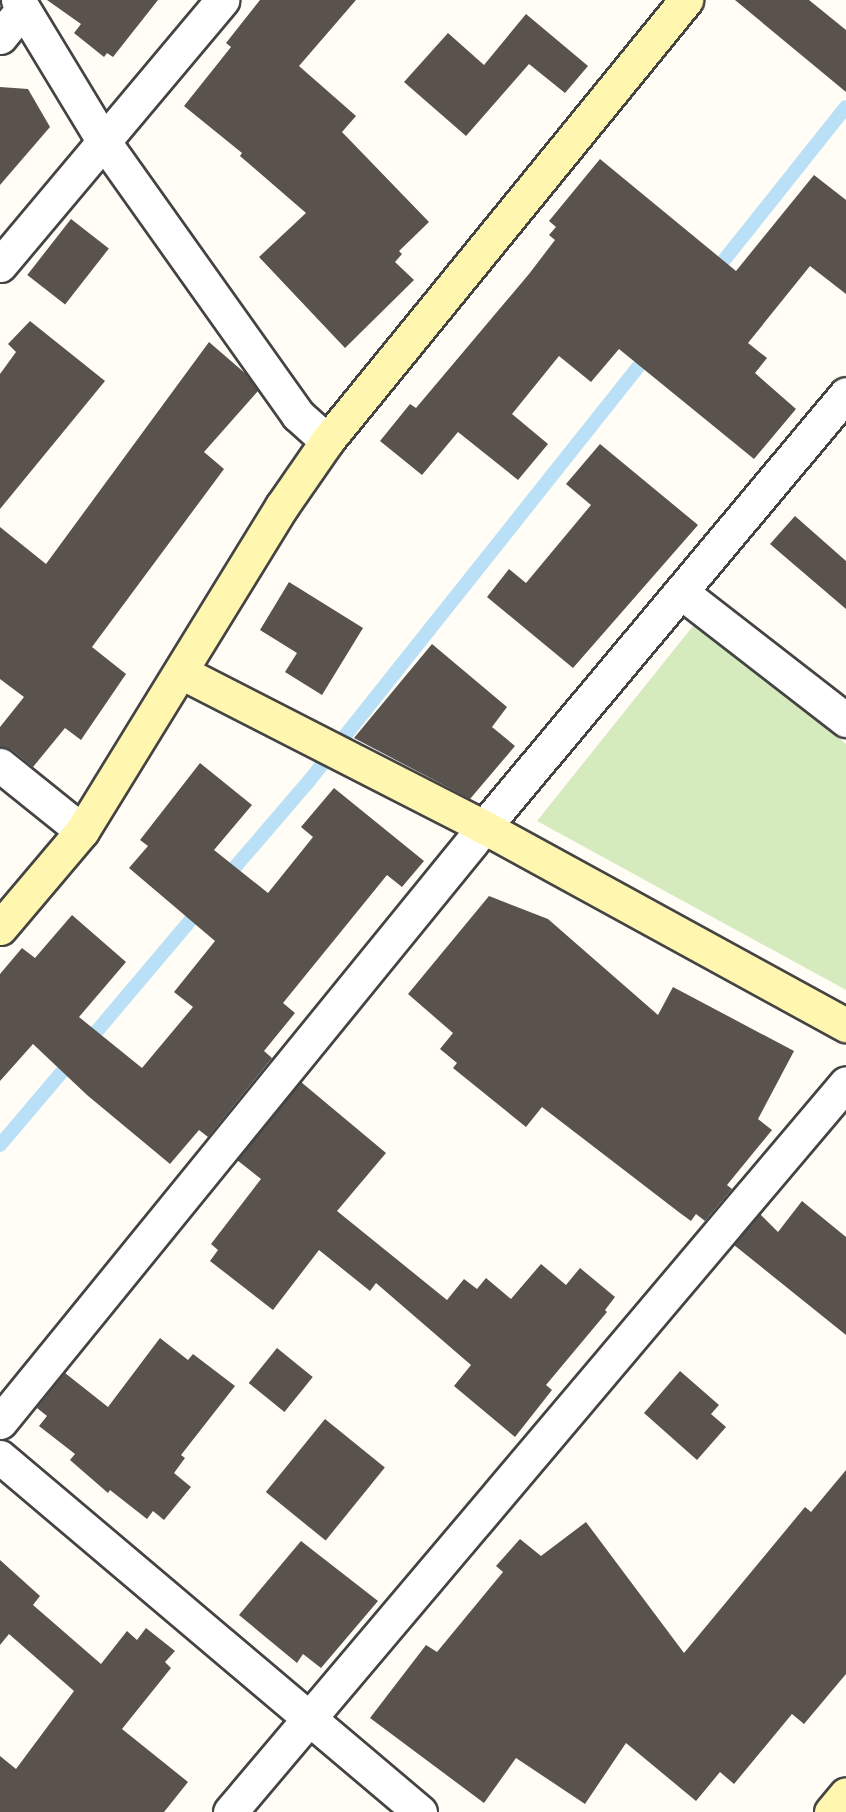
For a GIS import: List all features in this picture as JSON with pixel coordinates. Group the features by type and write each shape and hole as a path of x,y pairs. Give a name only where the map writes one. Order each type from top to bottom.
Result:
{"street":[{"path":"0,265 222,0"},
{"path":"0,928 82,831 282,506 327,441 686,0"},
{"path":"0,37 20,4 104,142 298,415 327,441"},
{"path":"0,1422 484,828 846,394"},
{"path":"681,592 846,720"},
{"path":"181,672 484,828 846,1025"},
{"path":"0,765 82,831"},
{"path":"230,1812 305,1719 846,1083"},
{"path":"0,1458 305,1719 420,1812"},
{"path":"831,1812 846,1794"}],"green space":[{"path":"697,621 846,744 846,990 537,821"}],"building":[{"path":"47,0 158,0 113,57 107,53 104,57 74,33 81,24"},
{"path":"260,0 356,0 299,66 356,116 342,132 429,222 399,251 402,254 395,262 414,280 345,348 259,257 306,213 240,156 242,153 184,106 231,47 226,43"},
{"path":"735,0 809,0 846,30 846,92"},
{"path":"526,14 588,66 565,93 529,64 466,136 404,82 448,33 484,65"},
{"path":"0,87 28,89 50,127 0,185"},
{"path":"600,159 736,271 814,175 846,200 846,294 810,266 748,343 767,358 755,373 796,409 754,459 619,349 591,382 559,356 512,414 548,444 518,480 458,432 422,475 380,441 410,404 416,408 529,274 555,240 549,235 556,227 549,221"},
{"path":"71,219 109,249 65,305 27,275"},
{"path":"30,321 105,381 0,509 0,374 16,352 8,344"},
{"path":"209,342 246,374 258,391 204,452 224,469 92,647 126,674 81,740 65,728 33,767 12,750 0,747 0,727 24,697 0,679 0,527 46,564"},
{"path":"600,444 698,525 573,668 487,597 509,569 526,583 591,505 566,484"},
{"path":"795,516 846,561 846,609 770,544"},
{"path":"289,582 363,628 322,695 285,672 297,653 260,630"},
{"path":"432,644 507,707 492,727 515,746 470,799 354,738"},
{"path":"200,763 252,805 214,850 268,893 313,837 301,827 334,788 424,861 402,887 387,875 283,1003 295,1013 264,1051 272,1058 208,1137 199,1130 170,1164 87,1095 33,1044 0,1081 0,974 22,948 35,958 72,915 126,962 79,1017 142,1068 193,1007 174,992 215,941 129,868 148,846 140,840"},
{"path":"489,896 548,919 658,1015 673,987 794,1051 758,1119 772,1130 727,1185 732,1189 705,1221 696,1214 691,1221 542,1107 526,1127 453,1068 457,1063 440,1049 453,1033 408,994"},
{"path":"301,1082 386,1153 337,1211 447,1300 464,1279 477,1289 486,1278 511,1299 541,1264 566,1285 580,1268 615,1297 605,1310 607,1312 546,1385 552,1390 515,1437 454,1386 471,1365 376,1283 370,1291 319,1250 273,1310 210,1261 218,1250 211,1244 261,1179 237,1160"},
{"path":"802,1201 846,1237 846,1335 734,1245 760,1214 778,1232"},
{"path":"160,1338 188,1360 193,1354 235,1386 181,1455 185,1458 174,1473 191,1487 164,1520 153,1511 147,1519 110,1490 108,1493 70,1460 75,1454 39,1426 47,1416 37,1408 65,1373 108,1407"},
{"path":"277,1348 313,1377 284,1412 249,1383"},
{"path":"680,1371 719,1405 711,1414 726,1427 697,1460 644,1413"},
{"path":"325,1419 385,1467 326,1541 266,1492"},
{"path":"846,1470 846,1674 804,1724 792,1714 734,1784 720,1772 696,1801 626,1743 585,1804 516,1758 484,1803 370,1718 426,1645 437,1652 503,1572 496,1566 520,1539 541,1556 586,1522 684,1653 805,1507 811,1512"},
{"path":"301,1541 378,1601 321,1668 303,1654 297,1663 239,1615"},
{"path":"0,1560 40,1596 33,1605 101,1664 127,1631 137,1640 146,1628 175,1651 165,1662 171,1668 122,1729 188,1782 164,1812 0,1812 0,1756 16,1769 74,1691 9,1634 0,1645"}],"waterway":[{"path":"713,274 846,107"},
{"path":"223,881 309,781 650,352"},
{"path":"86,1044 201,908"},
{"path":"0,1145 73,1059"}]}
